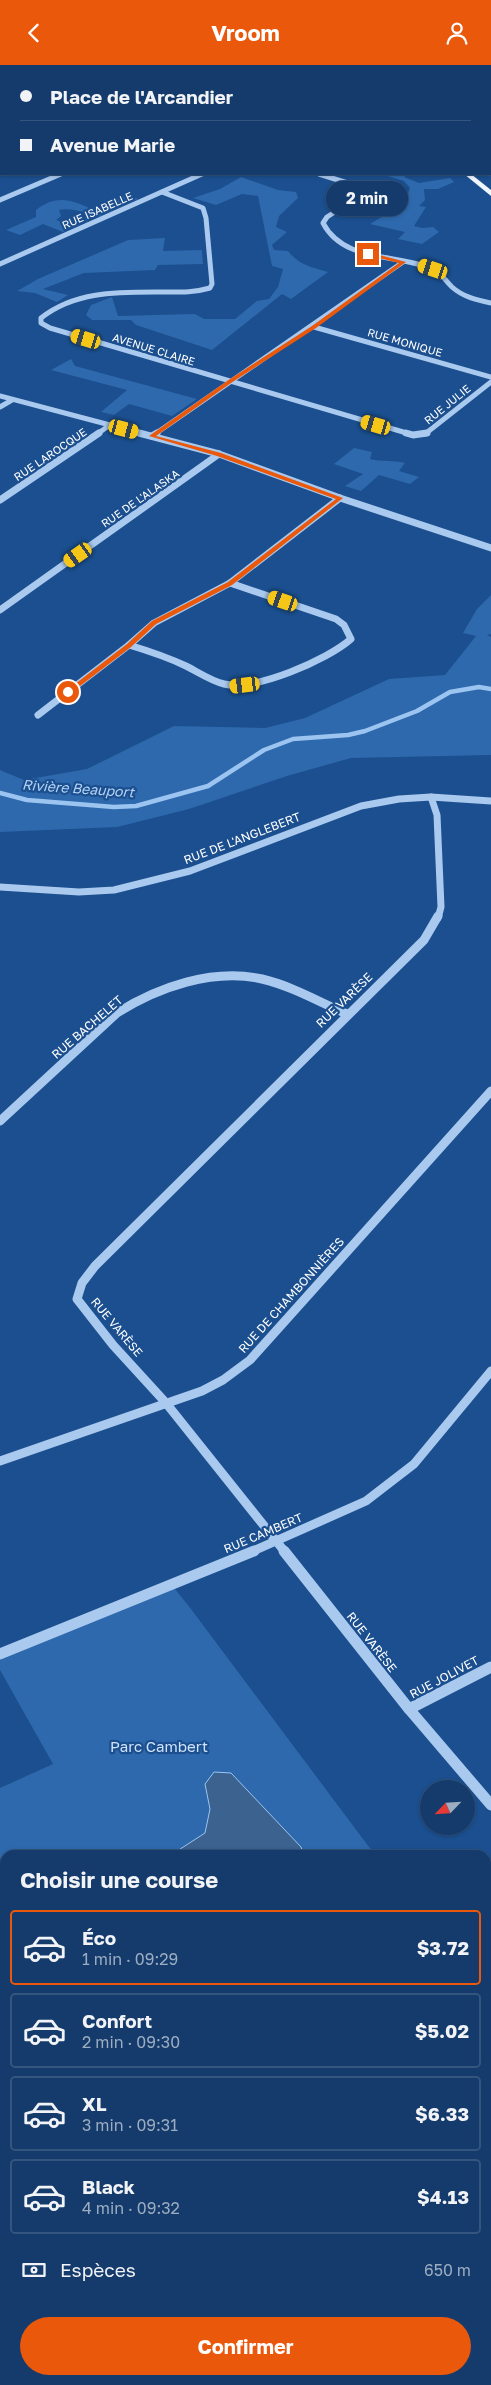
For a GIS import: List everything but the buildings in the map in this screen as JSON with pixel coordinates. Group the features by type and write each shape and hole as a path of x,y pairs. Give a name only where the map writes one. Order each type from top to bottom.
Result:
{"main road":[{"path":"467,175 491,194"}],"street":[{"path":"0,200 58,175"},
{"name":"RUE ISABELLE","path":"0,264 200,175"},
{"path":"322,175 357,186 365,192 327,217 323,223 331,236 352,248 433,269 458,291 468,297 491,303"},
{"path":"0,190 12,195"},
{"name":"AVENUE CLAIRE","path":"162,192 203,208 210,256 212,285 210,288 197,292 96,293 54,308 41,318 42,323 50,328 413,435"},
{"path":"152,436 229,382 314,327 403,262"},
{"name":"RUE MONIQUE","path":"314,327 491,377"},
{"name":"RUE JULIE","path":"413,435 426,434 491,382"},
{"path":"0,396 219,455 340,498 491,547"},
{"path":"0,407 12,400"},
{"name":"RUE LAROCQUE","path":"0,500 110,425"},
{"name":"RUE DE L'ALASKA","path":"0,610 219,455"},
{"path":"38,715 129,645 154,623 230,583 340,498"},
{"path":"129,645 162,655 224,684 235,686 288,672 328,657 345,647 351,639 344,625 336,619 230,583"},
{"name":"RUE DE L'ANGLEBERT","path":"0,887 79,892 114,890 190,871 361,806 400,799 431,797 491,801"},
{"name":"RUE VARÈSE","path":"431,797 437,815 441,907 437,921 424,940 348,1013 95,1266 82,1283 77,1299 113,1345 166,1403 409,1709 491,1805"},
{"name":"RUE BACHELET","path":"0,1121 117,1013 151,994 205,979 242,975 264,979 348,1013"},
{"name":"RUE DE CHAMBONNIÈRES","path":"0,1461 216,1384 250,1360 491,1091"},
{"name":"RUE CAMBERT","path":"0,1654 277,1542 366,1501 414,1464 491,1371"},
{"name":"RUE JOLIVET","path":"409,1709 491,1667"}],"green space":[{"path":"384,175 409,175 404,177 419,183 450,178 454,182 438,189 424,189 425,200 419,206 426,207 414,226 422,228 433,227 439,232 422,244 398,239 405,232 370,224 404,204 410,188 404,181"},
{"path":"241,177 278,190 296,192 298,198 279,216 276,227 287,232 272,245 274,250 288,251 301,262 328,272 291,299 282,294 212,350 136,325 131,320 92,320 86,315 91,305 112,297 118,316 195,314 204,319 235,319 257,301 269,299 278,287 283,269 272,266 258,196 242,194 216,205 193,198 220,189"},
{"path":"126,195 138,199 98,217 74,210 59,210 61,216 56,220 64,223 81,216 90,220 63,232 43,224 20,235 6,230 36,217 36,210 56,200 70,201 91,209"},
{"path":"165,238 163,251 202,250 203,264 158,265 155,270 84,273 43,289 68,295 57,302 35,293 17,291 38,279 128,240"},
{"path":"71,359 75,366 197,399 172,416 129,404 114,415 101,412 127,390 51,370"},
{"path":"354,448 372,452 370,459 405,463 399,471 419,477 410,484 379,475 361,491 345,486 363,474 334,464"},
{"path":"491,595 491,634 487,635 491,637 491,755 351,758 287,776 189,809 117,827 0,832 0,770 24,780 87,769 174,726 265,728 305,718 389,679 445,675 476,636 463,633 477,609"},
{"name":"Parc Cambert","path":"171,1584 371,1850 0,1850 0,1788 53,1764 0,1670 0,1656"}],"shaded area":[{"path":"214,1772 231,1773 302,1850 179,1850 205,1833 210,1809 205,1784"}],"waterway":[{"name":"Rivière Beauport","path":"0,793 27,800 114,807 136,806 208,786 264,750 293,739 348,735 365,731 417,711 450,692 479,687 491,689"}],"route":[{"path":"68,692 129,645 154,623 230,583 340,498 219,455 152,436 229,382 314,327 403,262 368,254"}]}
